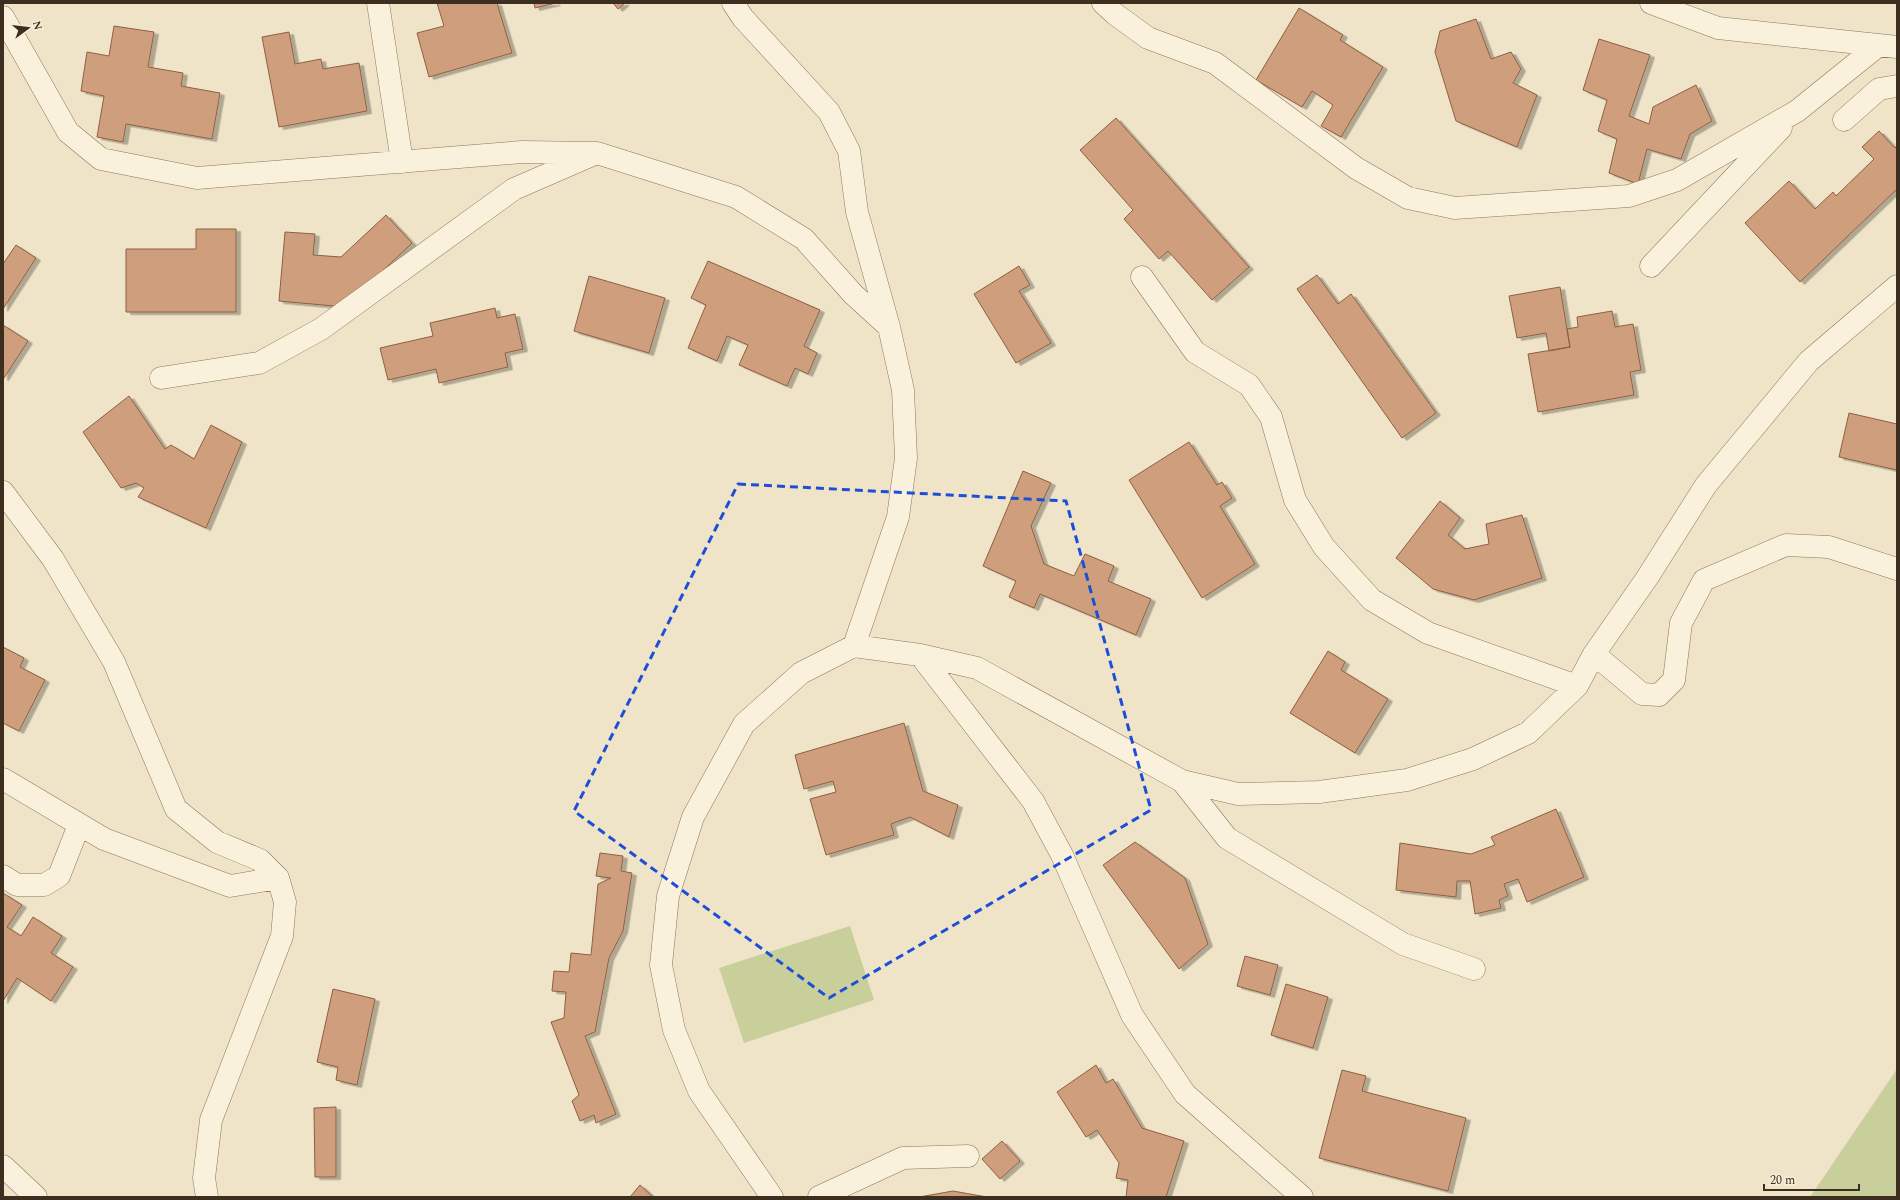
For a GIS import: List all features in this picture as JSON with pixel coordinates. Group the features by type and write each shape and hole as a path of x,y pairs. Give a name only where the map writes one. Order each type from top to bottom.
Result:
{"street":[{"path":"378,3 402,162"},
{"path":"733,3 743,18 829,112 849,151 857,212 889,327 903,390 906,458 898,517 854,646"},
{"path":"1103,3 1115,14 1148,38 1215,63 1356,168 1401,195 1408,198 1455,208 1629,196 1677,180 1797,111 1888,46"},
{"path":"1651,3 1718,28 1888,46"},
{"path":"3,17 68,132 101,159 197,178 522,152 597,153 736,197 804,238 853,294 889,327"},
{"path":"1844,120 1879,89 1897,86"},
{"path":"1651,266 1797,111"},
{"path":"161,378 259,363 321,329 514,189 597,153"},
{"path":"1142,277 1195,352 1249,385 1271,417 1295,500 1324,547 1372,600 1428,633 1577,686"},
{"path":"772,1197 699,1090 674,1030 661,965 668,896 693,817 744,724 801,673 854,646 920,655 977,668 1182,781 1238,794 1319,792 1407,780 1473,759 1528,733 1577,686 1594,654 1647,578 1711,480 1810,361 1897,286"},
{"path":"3,492 53,559 114,662 176,809 217,842 260,860 278,878 285,902 282,936 211,1120 204,1178 207,1197"},
{"path":"1594,654 1642,694 1659,695 1674,680 1681,623 1704,580 1786,545 1829,547 1897,568"},
{"path":"920,655 1033,801 1062,855 1132,1015 1185,1094 1302,1197"},
{"path":"3,780 104,839 230,886 278,878"},
{"path":"1182,781 1227,838 1403,944 1474,969"},
{"path":"4,876 17,885 44,885 58,876 79,825"},
{"path":"819,1197 903,1158 968,1156"},
{"path":"3,1166 36,1197"}],"highlighted area":[{"path":"738,484 1066,501 1151,810 829,998 574,811"}],"green space":[{"path":"850,926 874,1000 744,1043 719,968"},
{"path":"1897,1069 1897,1197 1810,1197"}],"building":[{"path":"437,3 497,3 512,53 429,77 417,33 444,26"},
{"path":"534,3 556,3 535,8"},
{"path":"613,3 625,3 618,9"},
{"path":"1299,8 1343,35 1340,40 1383,67 1341,137 1321,126 1333,105 1312,91 1302,107 1256,80"},
{"path":"1476,19 1491,59 1511,52 1521,69 1513,83 1537,95 1517,147 1456,121 1435,52 1440,31"},
{"path":"114,26 154,32 148,67 183,73 181,86 220,93 212,139 126,124 123,142 97,137 104,96 81,91 87,52 109,56"},
{"path":"289,32 295,64 321,59 323,69 359,63 367,111 279,127 262,37"},
{"path":"1599,39 1650,55 1629,116 1649,124 1653,107 1696,85 1712,121 1690,134 1681,159 1647,149 1638,184 1609,173 1617,139 1598,131 1607,100 1583,90"},
{"path":"1116,118 1249,267 1212,300 1168,251 1159,259 1124,219 1133,210 1080,150"},
{"path":"1879,131 1895,148 1897,146 1897,189 1800,282 1745,223 1789,181 1815,209 1833,192 1836,196 1874,159 1862,147"},
{"path":"386,215 412,243 345,307 279,301 285,232 315,234 313,255 341,257"},
{"path":"196,229 236,229 236,312 126,312 126,249 196,249"},
{"path":"16,245 36,258 3,309 3,264"},
{"path":"708,261 820,310 804,346 817,353 808,374 795,368 787,386 739,365 748,345 727,336 717,361 688,348 706,305 691,298"},
{"path":"1019,266 1030,285 1019,291 1051,343 1016,363 974,294"},
{"path":"1317,275 1338,304 1351,294 1436,413 1402,438 1297,289"},
{"path":"589,276 665,298 649,353 574,331"},
{"path":"1560,287 1570,347 1549,351 1546,333 1517,338 1509,296"},
{"path":"495,308 497,318 515,314 523,349 505,353 508,367 439,383 436,369 388,380 380,348 433,336 430,323"},
{"path":"1612,311 1615,327 1633,324 1641,370 1630,372 1634,395 1538,412 1528,354 1570,347 1567,329 1578,327 1577,317"},
{"path":"3,325 28,341 4,378 3,378"},
{"path":"129,396 165,449 171,445 194,459 211,425 242,442 206,528 138,497 144,488 136,483 121,488 83,432"},
{"path":"1849,413 1897,424 1897,470 1839,457"},
{"path":"1189,442 1217,485 1222,482 1232,498 1220,506 1255,564 1202,598 1129,480"},
{"path":"1023,471 1051,483 1031,526 1044,564 1074,576 1085,554 1114,566 1108,581 1151,599 1136,635 1040,594 1034,608 1009,597 1016,581 983,566"},
{"path":"1440,501 1460,518 1448,535 1465,549 1489,544 1486,524 1522,515 1542,578 1474,600 1433,589 1396,558"},
{"path":"3,647 24,658 20,667 45,680 19,731 3,723"},
{"path":"1328,651 1345,662 1341,670 1388,699 1355,753 1290,713"},
{"path":"904,723 923,791 958,805 949,837 910,817 891,824 894,835 826,855 810,799 836,792 833,781 804,789 795,755"},
{"path":"1556,809 1584,877 1527,902 1518,879 1504,884 1508,896 1499,900 1501,908 1475,914 1470,881 1457,881 1456,897 1396,890 1400,843 1471,854 1495,845 1491,837"},
{"path":"1135,842 1185,878 1208,944 1179,969 1103,865"},
{"path":"600,853 623,856 621,871 632,873 623,931 609,958 595,1032 585,1036 616,1114 596,1123 594,1115 580,1121 572,1101 579,1095 551,1022 564,1018 566,992 552,991 554,971 569,972 571,953 591,955 598,884 611,878 596,876"},
{"path":"3,893 22,905 7,927 21,936 33,917 62,936 51,953 73,967 51,1001 17,978 3,1001"},
{"path":"1245,956 1278,965 1270,995 1237,986"},
{"path":"1286,984 1328,997 1313,1048 1271,1035"},
{"path":"333,989 375,999 357,1085 336,1080 338,1067 317,1062"},
{"path":"1096,1065 1106,1083 1113,1079 1142,1128 1184,1141 1166,1197 1126,1197 1128,1180 1116,1178 1119,1163 1097,1130 1086,1137 1057,1092"},
{"path":"1342,1070 1366,1076 1362,1091 1466,1118 1448,1191 1319,1158"},
{"path":"336,1107 336,1177 315,1177 314,1108"},
{"path":"1002,1141 1020,1161 1000,1179 982,1159"},
{"path":"640,1185 653,1197 630,1197"},
{"path":"953,1191 987,1197 919,1197"}]}
